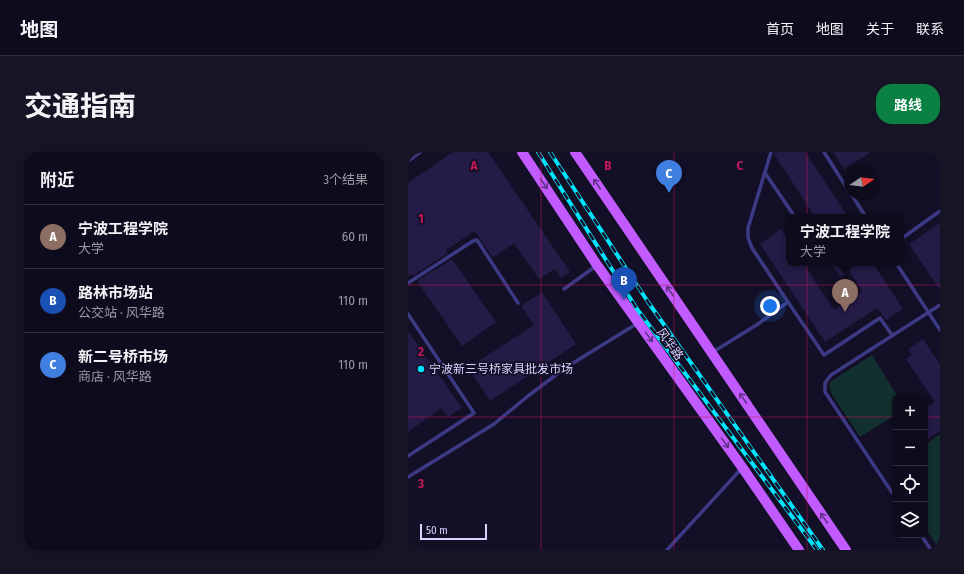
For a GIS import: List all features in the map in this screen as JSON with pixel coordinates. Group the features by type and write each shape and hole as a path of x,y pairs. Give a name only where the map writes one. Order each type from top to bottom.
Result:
{"main road":[{"name":"风华路","path":"522,152 597,265 742,467 799,550"},
{"path":"575,152 846,550"}],"lane":[{"path":"408,161 420,152"},
{"path":"771,152 748,228 748,238 752,248 824,354 880,318 892,335"},
{"path":"824,152 844,184"},
{"path":"765,173 793,214"},
{"path":"855,200 864,214"},
{"path":"904,237 940,211"},
{"path":"408,282 473,241 477,240 518,303"},
{"path":"564,288 597,265"},
{"path":"898,266 940,330"},
{"path":"712,352 758,324 788,302"},
{"path":"892,492 825,392 825,383 831,375 940,305"},
{"path":"408,314 474,414 408,456"},
{"path":"408,477 494,424 565,368 639,323"},
{"path":"667,550 742,467"},
{"path":"923,538 931,550"}],"green space":[{"path":"872,355 896,394 892,394 892,417 860,437 833,396 829,387 830,382"},
{"path":"940,434 940,550 928,532 928,443"}],"building":[{"path":"453,152 488,152 570,272 561,278 555,269 539,279 514,243 493,258 475,231 446,250 448,253 413,276 412,274 408,276 408,183"},
{"path":"777,152 805,152 846,214 813,214 774,154"},
{"path":"833,152 871,152 852,164 844,164 844,169"},
{"path":"940,223 940,290 909,244"},
{"path":"781,229 786,236 786,266 805,266 834,310 862,291 849,271 840,277 833,266 875,266 903,309 886,320 877,308 825,342 760,244"},
{"path":"452,259 496,322 462,346 417,281"},
{"path":"542,292 576,344 490,401 468,368 534,325 521,306"},
{"name":"宁波新三号桥家具批发市场","path":"408,331 462,408 448,417 441,408 408,432"},
{"path":"923,339 940,364 940,431 928,439 928,406 935,402 906,359 912,355 908,349"}],"railway":[{"path":"538,152 637,309 817,550"},
{"path":"550,152 648,302 823,550"}],"place":[{"name":"新二号桥市场","path":"669,193"},
{"name":"路林市场站","path":"624,300"},
{"name":"宁波工程学院","path":"845,312"},
{"name":"宁波新三号桥家具批发市场","path":"421,369"}]}
